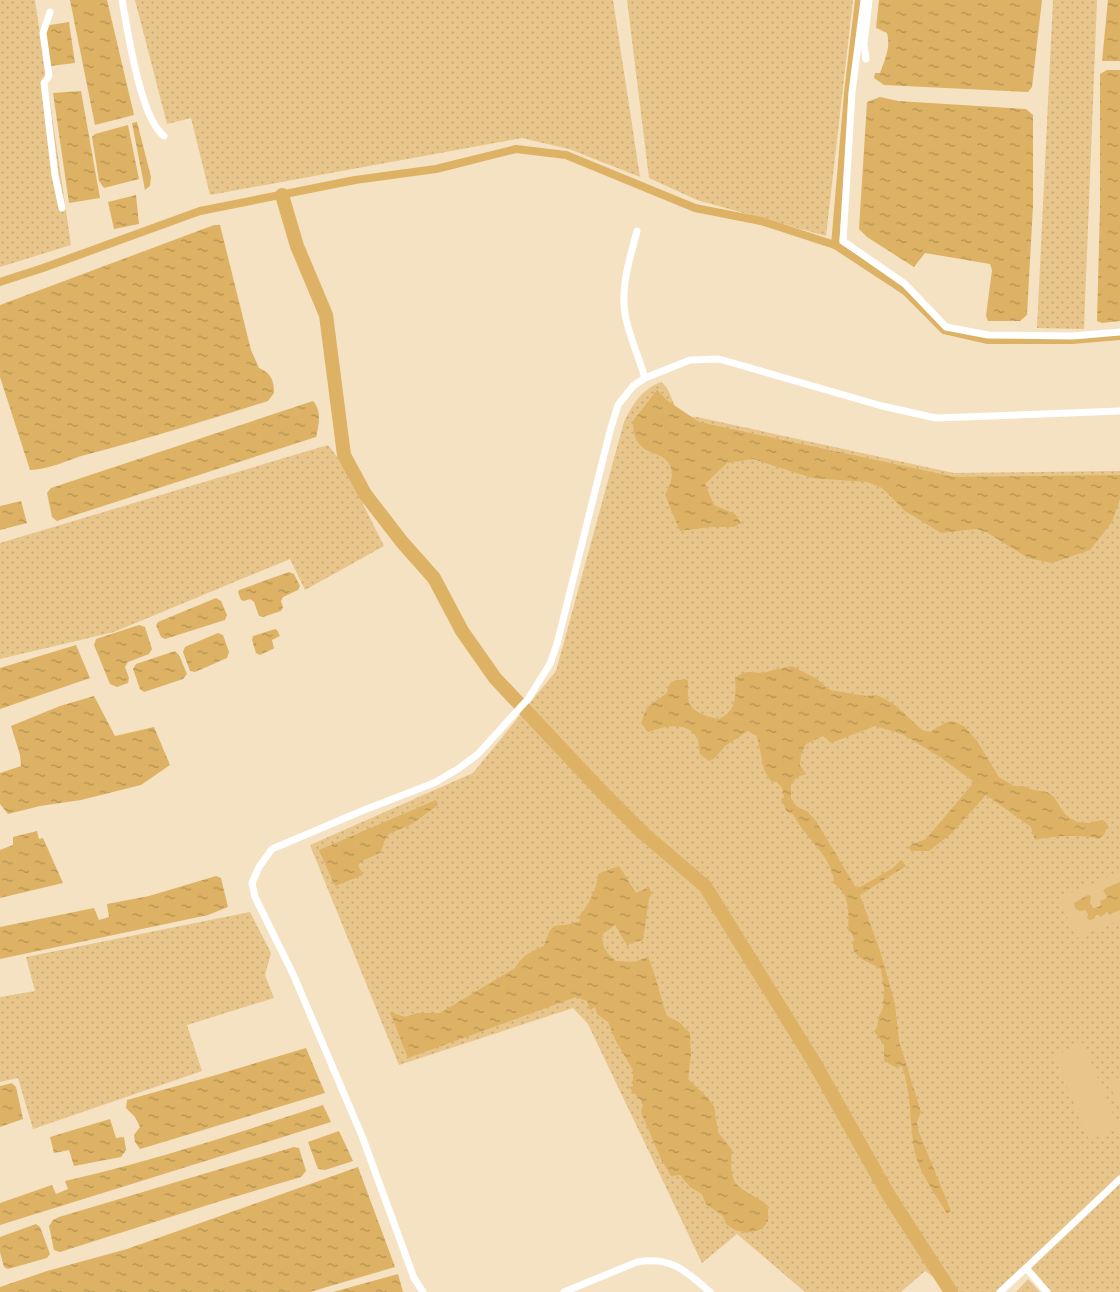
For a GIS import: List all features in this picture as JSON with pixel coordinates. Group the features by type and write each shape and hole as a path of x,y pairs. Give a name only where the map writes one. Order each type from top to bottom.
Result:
{"street":[{"path":"122,0 141,93 152,121 158,131 164,136"},
{"path":"864,0 852,92 843,241 905,284 946,327 988,335 1073,336 1120,332"},
{"path":"866,59 864,44 869,0"},
{"path":"50,12 43,33 49,76 44,84 55,175 62,208"},
{"path":"637,231 627,273 624,303 629,328 645,378"},
{"path":"423,1292 414,1278 362,1136 293,974 255,897 252,883 259,867 272,849 434,783 458,770 478,754 528,698 550,664 557,644 618,404 633,386 645,378 690,360 718,359 882,406 936,418 1120,412"},
{"path":"1000,1292 1120,1179"},
{"path":"564,1292 636,1262 648,1260 658,1260 676,1265 690,1274 702,1289 710,1292"},
{"path":"1026,1268 1047,1292"}],"shaded area":[{"path":"0,0 35,0 71,245 0,267"},
{"path":"135,0 613,0 640,177 569,149 522,138 210,195 191,118 167,124"},
{"path":"627,0 853,0 826,236 697,200 649,178"},
{"path":"1053,0 1097,0 1084,329 1037,328"},
{"path":"661,382 666,386 677,409 688,416 954,473 1120,471 1120,1292 1047,1292 1026,1268 1000,1292 955,1292 925,1271 901,1292 805,1292 737,1234 702,1263 588,1024 573,1008 399,1065 310,845 473,773 556,671 624,422 638,398 648,389"},
{"path":"328,445 344,466 384,546 305,590 290,559 114,632 0,659 0,543"},
{"path":"1120,872 1120,920 1076,938 1059,898"},
{"path":"250,912 271,953 265,975 274,998 187,1025 202,1071 33,1129 18,1078 0,1082 0,997 35,991 26,957"},
{"path":"1083,1043 1119,1128 1089,1140 1054,1056"},
{"path":"1120,1077 1120,1109 1108,1081"},
{"path":"1028,1279 1040,1292 1016,1292"}],"water":[{"path":"70,0 107,0 134,115 95,125"},
{"path":"879,0 1042,0 1032,87 1028,92 884,85 874,78 875,73 880,73 887,53 888,43 887,33 876,28"},
{"path":"1108,0 1120,0 1120,61 1102,61"},
{"path":"69,22 75,63 50,66 44,26"},
{"path":"1107,70 1120,70 1120,321 1102,323 1097,321 1100,208 1100,74"},
{"path":"81,91 100,198 69,203 53,93"},
{"path":"880,97 898,101 1026,109 1033,115 1033,206 1027,315 1020,321 988,321 986,316 992,270 990,264 925,253 914,267 867,237 859,229 867,102"},
{"path":"137,122 151,177 150,186 145,190 132,123"},
{"path":"128,125 139,179 104,188 99,181 92,137 95,134"},
{"path":"136,195 139,224 114,229 108,202"},
{"path":"214,225 220,225 251,350 259,368 269,375 273,384 274,393 268,401 85,455 51,467 30,470 0,377 0,305"},
{"path":"657,390 668,401 699,422 955,477 1120,475 1120,499 1112,522 1090,550 1052,563 1028,558 986,532 976,529 941,533 905,511 882,488 867,482 812,478 753,459 727,463 705,484 714,505 735,514 741,523 734,527 710,527 680,531 665,495 672,477 669,463 659,455 641,446 635,437 634,431 633,421"},
{"path":"313,401 319,414 316,437 57,521 52,517 47,493 51,488"},
{"path":"21,501 27,523 0,530 0,506"},
{"path":"289,572 294,574 300,586 298,590 283,597 281,611 263,617 259,616 254,602 250,599 241,600 239,590"},
{"path":"216,598 221,601 227,615 225,620 165,639 161,637 156,625 158,622"},
{"path":"139,625 145,627 152,649 149,654 128,662 125,667 129,678 128,683 117,687 110,684 94,645 96,639"},
{"path":"275,629 280,636 272,640 274,648 260,655 256,653 252,640 253,636"},
{"path":"218,633 223,635 229,652 227,658 195,672 190,671 183,652 185,647"},
{"path":"76,645 90,678 0,709 0,668"},
{"path":"175,651 179,655 187,674 183,679 144,692 140,689 133,669 136,664"},
{"path":"792,666 817,679 830,690 866,696 876,695 885,699 896,706 922,730 930,732 945,723 953,721 964,726 977,741 999,777 1014,786 1023,786 1047,792 1054,797 1064,813 1077,822 1088,823 1103,820 1108,825 1104,835 1098,839 1085,836 1067,836 1035,840 1031,827 986,795 952,833 929,851 911,851 910,845 926,839 974,782 940,757 902,734 875,726 831,743 823,736 806,744 801,754 800,765 806,774 797,777 791,785 791,798 797,807 807,811 816,821 855,886 860,887 893,868 901,860 906,866 860,895 881,954 895,1004 899,1041 921,1112 917,1122 918,1130 951,1211 947,1214 924,1177 917,1161 913,1142 909,1098 902,1066 895,1067 884,1061 884,1045 874,1031 877,1028 879,1016 883,1008 884,989 881,969 861,958 854,951 854,939 848,930 848,909 845,897 842,891 831,882 834,880 832,871 822,854 793,814 787,812 781,799 784,797 782,788 777,782 771,781 764,770 757,736 748,731 725,746 715,758 709,761 700,754 697,738 687,729 674,726 648,732 641,723 647,707 667,693 670,683 675,681 685,679 688,681 688,700 692,708 703,715 719,719 729,712 734,702 735,678 744,673 762,673"},
{"path":"94,696 115,736 154,727 170,765 141,785 81,800 40,806 8,814 0,804 0,773 21,766 20,755 11,726 60,706"},
{"path":"436,800 438,805 412,824 389,834 381,852 358,865 363,875 335,886 319,850"},
{"path":"37,831 39,839 43,838 63,883 0,898 0,850 13,845 13,837"},
{"path":"619,866 636,893 649,887 652,893 649,899 643,940 629,944 628,947 615,925 603,934 603,946 616,961 634,962 648,957 667,1016 679,1022 690,1033 691,1055 688,1079 714,1106 718,1132 732,1150 731,1164 734,1181 743,1190 768,1206 768,1221 762,1229 747,1233 735,1230 726,1224 723,1216 706,1204 702,1194 690,1187 680,1175 671,1176 661,1159 641,1112 643,1103 629,1087 633,1086 633,1070 616,1041 608,1022 597,1014 595,1007 590,1010 587,1001 576,997 408,1058 390,1012 405,1017 417,1013 440,1013 515,968 528,954 544,946 547,936 553,927 580,921 579,916 592,896 597,884 598,874"},
{"path":"216,876 221,878 228,907 208,915 0,959 0,927 94,908 99,920 109,917 107,904 149,896"},
{"path":"1120,882 1120,910 1110,914 1106,912 1100,917 1096,915 1094,919 1089,920 1086,910 1079,911 1075,908 1074,903 1088,895 1091,896 1090,903 1093,908 1099,907 1100,901 1107,896 1103,891"},
{"path":"306,1048 325,1093 140,1149 135,1142 134,1135 140,1127 135,1117 126,1108 127,1100"},
{"path":"12,1083 16,1087 23,1119 0,1127 0,1086"},
{"path":"323,1105 331,1122 0,1225 0,1203 52,1185 56,1194 68,1189 65,1181 163,1156"},
{"path":"110,1119 116,1138 124,1137 126,1150 121,1157 74,1166 69,1150 54,1153 50,1137"},
{"path":"339,1131 353,1161 325,1170 318,1169 308,1142"},
{"path":"294,1147 299,1148 306,1171 301,1177 60,1252 54,1250 49,1226 53,1220 59,1217"},
{"path":"358,1167 395,1267 310,1292 0,1292 0,1287 47,1271 127,1249"},
{"path":"36,1224 40,1227 50,1254 47,1258 8,1269 4,1267 0,1252 0,1237"},
{"path":"398,1274 403,1292 333,1292"}],"waterway":[{"path":"835,245 848,93 859,0"},
{"path":"0,282 200,211 355,180 436,169 516,149 566,155 695,208 761,221 835,245 905,291 944,330 988,340 1072,340 1120,336"},
{"path":"282,195 297,246 326,315 344,455 365,494 402,542 434,578 462,631 495,678 643,833 705,886 814,1062 888,1194 951,1292"}]}
